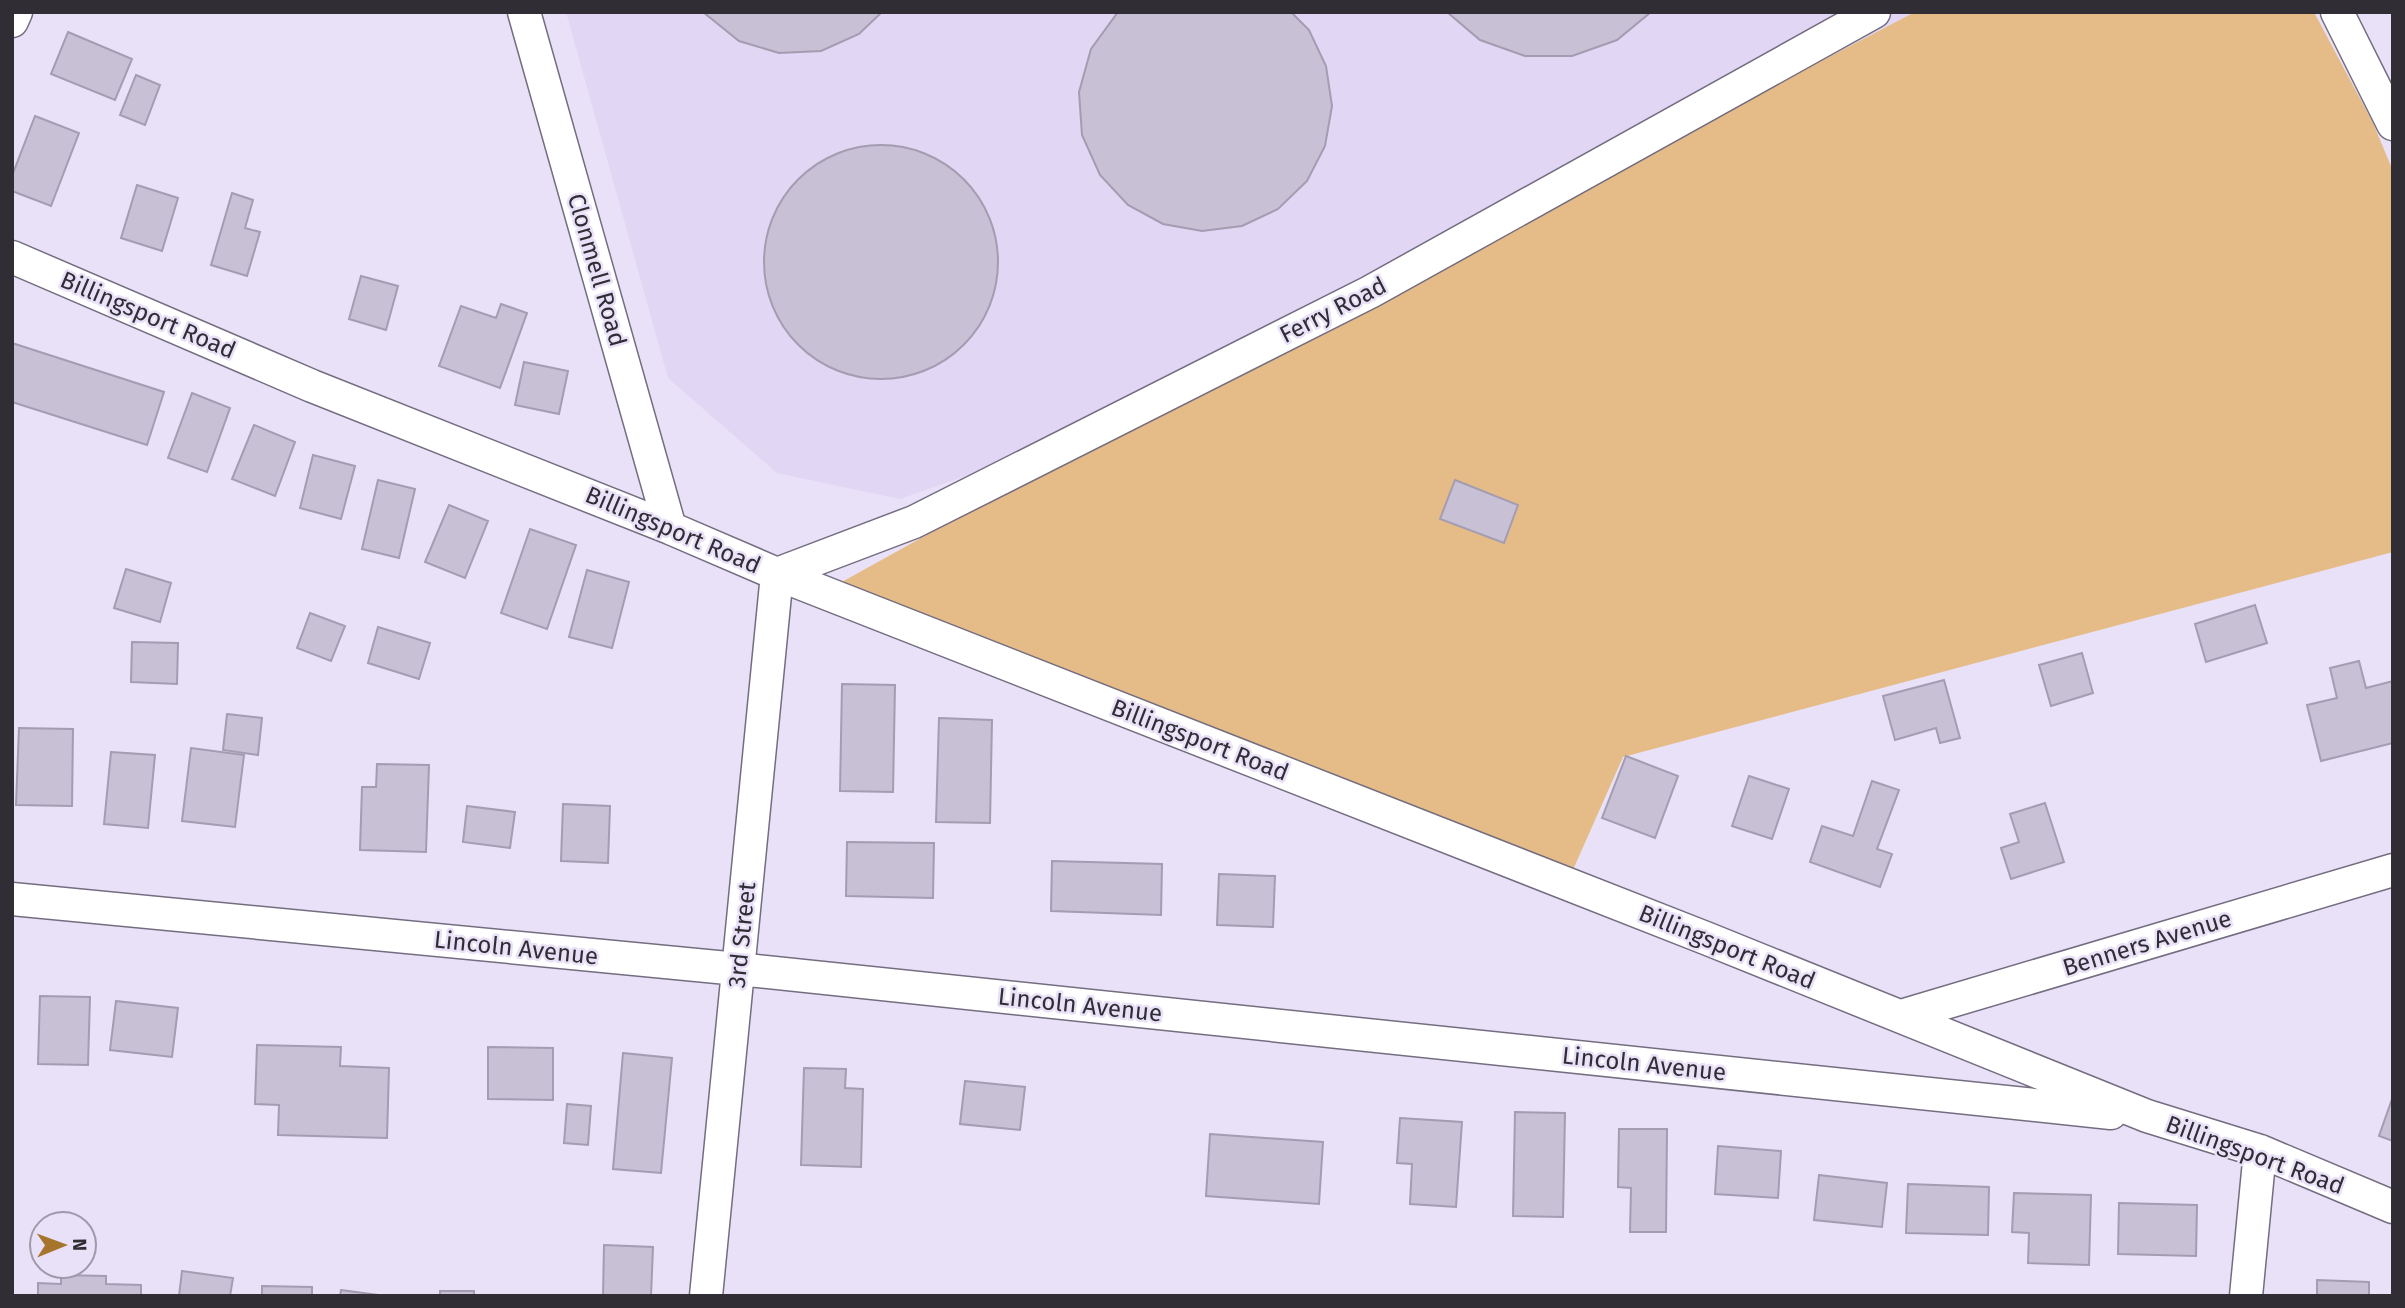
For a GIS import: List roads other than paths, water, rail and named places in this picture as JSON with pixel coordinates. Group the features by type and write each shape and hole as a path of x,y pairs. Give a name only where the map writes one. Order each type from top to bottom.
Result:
{"street":[{"path":"12,21 16,12"},
{"name":"Clonmell Road","path":"524,12 670,528"},
{"name":"Ferry Road","path":"777,574 914,522 1358,298 1874,12"},
{"path":"2337,12 2393,124"},
{"name":"Billingsport Road","path":"12,257 313,386 670,528 777,574 1901,1016 2147,1116 2260,1151 2393,1207"},
{"name":"3rd Street","path":"706,1296 777,574"},
{"name":"Benners Avenue","path":"1901,1016 2393,870"},
{"name":"Lincoln Avenue","path":"12,899 738,969 2147,1116"},
{"path":"2246,1296 2260,1151"}]}
